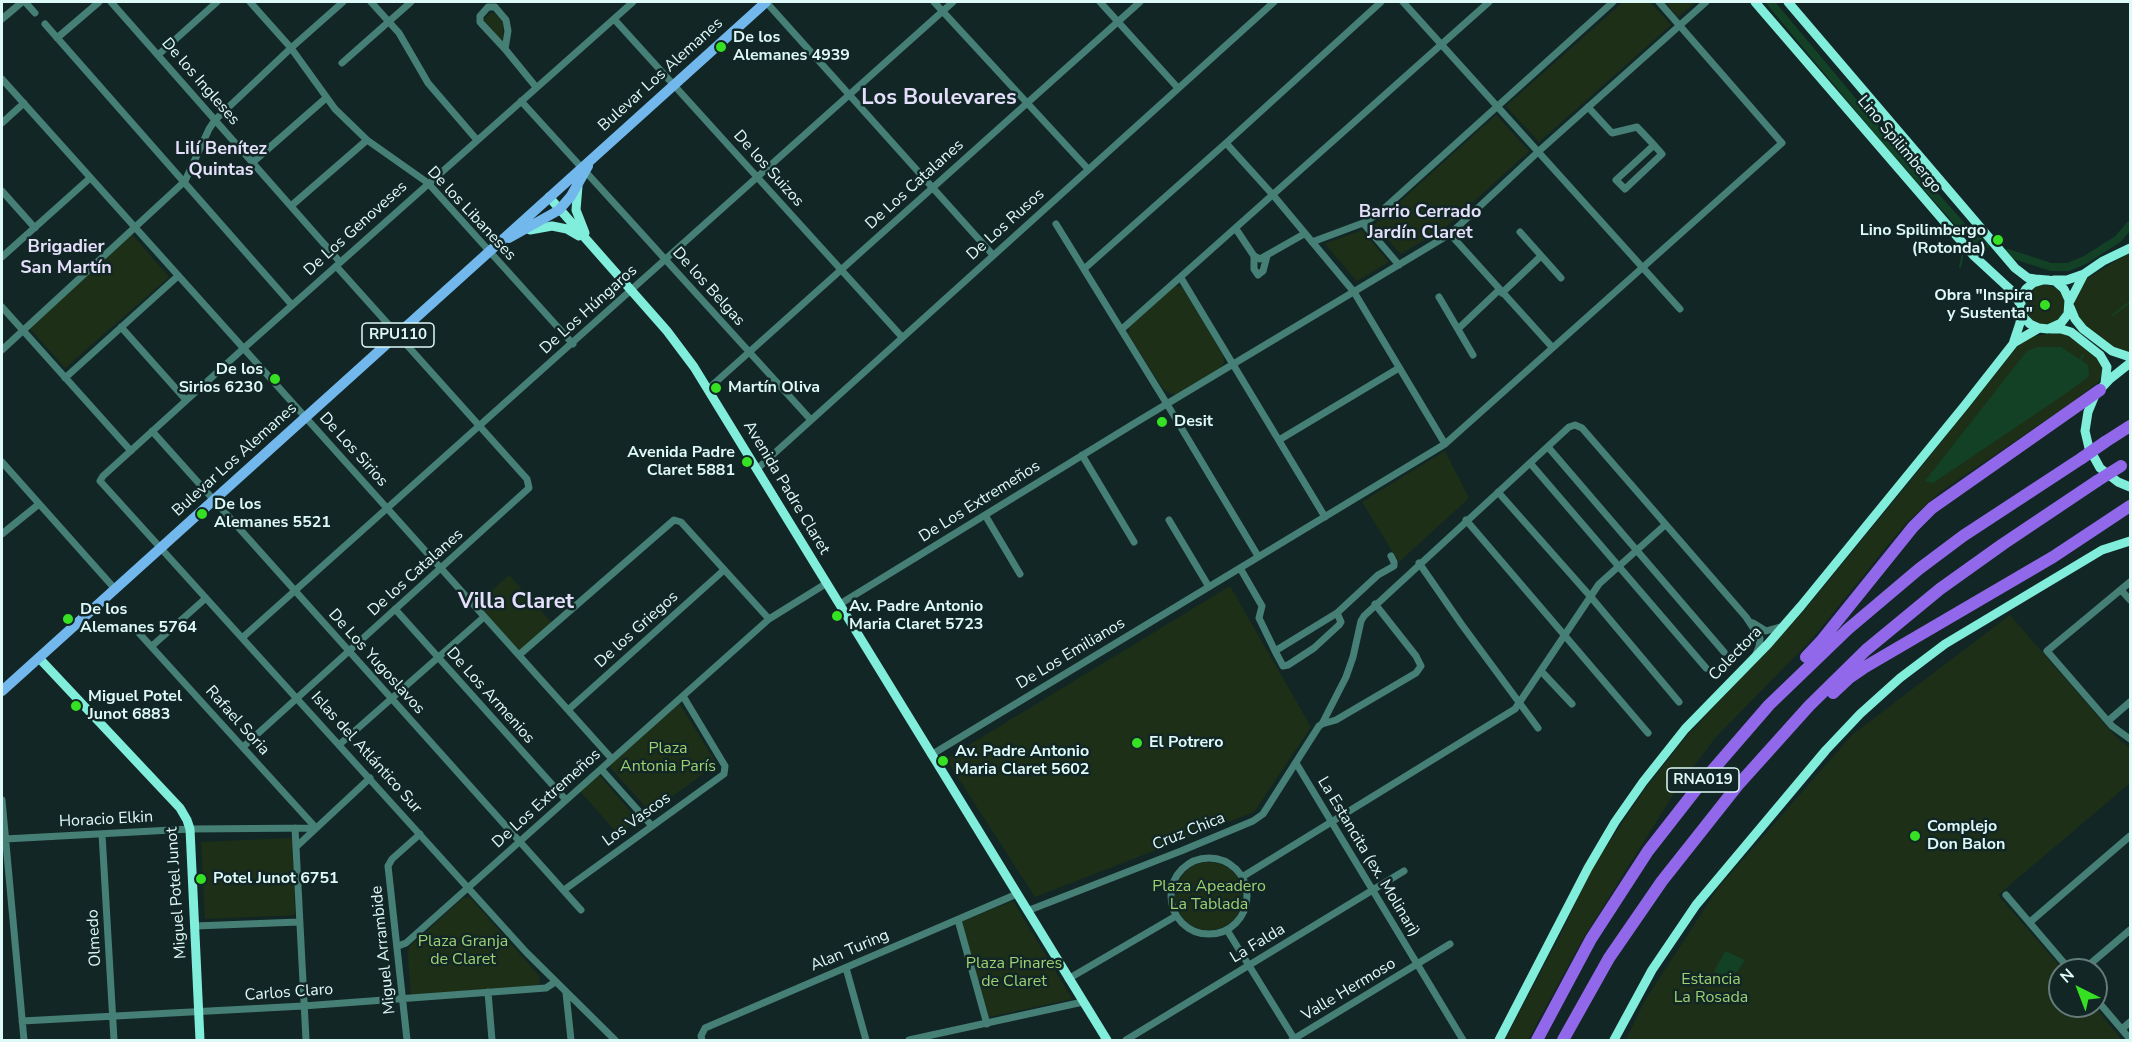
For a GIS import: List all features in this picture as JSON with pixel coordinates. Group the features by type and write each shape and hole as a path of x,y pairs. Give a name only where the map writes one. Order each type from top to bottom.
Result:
{"highway":[{"path":"1698,787 1735,732 1822,640 1922,517 1952,493 2102,387"},
{"name":"RNA019","path":"1537,1041 1571,974 1653,845 1698,787 1769,705 1861,617 1956,542 2130,426"},
{"name":"RNA019","path":"1563,1041 1592,987 1662,881 1718,809 1797,719 1866,650 1972,565 2126,463"},
{"path":"1718,809 1761,769 1814,711 1849,678 2053,557 2130,506"}],"main road":[{"name":"Bulevar Los Alemanes","path":"2,691 399,335 549,197 582,171 604,147 766,2"},
{"name":"Lino Spilimbergo","path":"1755,2 1974,256 2013,292 2028,322 2044,328"},
{"name":"Lino Spilimbergo","path":"1788,2 2015,268 2028,278 2047,280 2064,289 2073,317 2083,329 2112,351 2130,357"},
{"name":"Bulevar Los Alemanes","path":"489,251 559,210 571,196 582,171"},
{"path":"582,171 576,197 576,214 596,251"},
{"name":"Avenida Padre Claret","path":"549,197 686,354 931,755"},
{"path":"522,232 544,226 563,228 574,233 596,251"},
{"path":"2020,308 2021,297 2026,288 2033,283 2067,280 2084,274 2103,261 2130,248"},
{"path":"2013,344 2044,328 2058,325 2064,320 2073,291 2084,274"},
{"name":"Colectora","path":"1499,1041 1584,876 1615,822 1654,767 1685,729 1786,623 2013,344 2020,323 2020,308"},
{"path":"2044,328 2061,329 2071,333 2100,355 2106,364 2108,371 2102,387 2089,407 2085,431 2093,458 2104,472 2130,487"},
{"path":"2102,387 2130,363"},
{"path":"1614,1041 1652,970 1696,905 1818,759 1860,714 1900,678 1945,644 2102,550 2130,541"},
{"name":"Miguel Potel Junot","path":"39,658 180,808 190,830 200,1041"},
{"path":"931,755 1107,1041"}],"street":[{"path":"2,19 23,2 35,13"},
{"path":"57,38 99,2"},
{"name":"De los Ingleses","path":"111,2 253,162 399,335 527,479 530,484 527,492"},
{"path":"158,55 217,2"},
{"name":"De los Libaneses","path":"250,2 291,48 335,109 367,140 428,183 573,344"},
{"path":"2,351 185,181 215,120 343,2"},
{"path":"371,2 404,41 428,83 477,140"},
{"path":"342,63 411,2"},
{"name":"De Los Genoveses","path":"100,481 186,400 633,2"},
{"path":"766,2 993,255"},
{"path":"934,2 1088,169"},
{"name":"De Los Húngaros","path":"242,638 953,2"},
{"path":"1100,2 1178,88"},
{"name":"De Los Catalanes","path":"708,389 1140,2"},
{"name":"De Los Rusos","path":"757,470 1271,2"},
{"path":"1084,269 1381,2"},
{"path":"1403,2 1680,309"},
{"path":"1122,329 1490,2"},
{"path":"1312,242 1363,223 1378,214 1613,2"},
{"path":"1659,2 1680,25"},
{"name":"De Los Extremeños","path":"840,604 1082,455 1450,234 1706,2"},
{"path":"505,49 508,24 495,7 488,7 480,16 480,22 536,87"},
{"name":"De los Suizos","path":"614,19 902,337"},
{"path":"45,24 292,305"},
{"name":"De Los Emilianos","path":"931,755 1445,444 1782,143 1680,25"},
{"name":"De Los Sirios","path":"2,79 612,759"},
{"path":"253,162 326,98"},
{"name":"De los Belgas","path":"521,101 582,171 811,420"},
{"path":"2,123 24,104"},
{"path":"1588,107 1612,133 1637,127 1662,154 1625,189 1616,180 1654,146"},
{"path":"291,206 367,140"},
{"path":"1226,143 1354,292 1445,444"},
{"path":"2,258 90,178"},
{"path":"2,191 35,228"},
{"path":"1363,223 1399,265"},
{"path":"1056,224 1122,329 1258,556"},
{"path":"1236,229 1254,256 1260,259 1304,234"},
{"path":"1521,232 1561,278"},
{"path":"1450,234 1552,348"},
{"path":"1254,256 1254,269 1258,275 1263,271 1267,256"},
{"path":"1458,329 1541,256"},
{"path":"65,378 178,276"},
{"path":"1181,278 1325,517"},
{"path":"1439,297 1473,355"},
{"path":"2,307 131,451"},
{"path":"121,327 186,400"},
{"path":"1279,440 1400,368"},
{"name":"Cruz Chica","path":"1027,911 1181,851 1263,814 1320,725 1350,668 1361,621 1375,604 1569,427 1579,426 1665,525"},
{"name":"De Los Yugoslavos","path":"152,431 581,910"},
{"path":"1548,447 1724,652"},
{"path":"1082,455 1134,542"},
{"path":"2,462 115,589"},
{"path":"1530,463 1706,668"},
{"name":"Islas del Atlántico Sur","path":"100,481 555,982 615,1041"},
{"name":"De los Catalanes","path":"243,747 527,492"},
{"path":"1498,492 1679,702"},
{"path":"2,534 39,504"},
{"path":"985,515 1020,574"},
{"path":"519,655 669,523 676,520 769,619"},
{"path":"1169,520 1209,587"},
{"path":"1466,520 1648,733"},
{"path":"1242,877 1515,709 1599,584 1665,525 1746,617 1758,634 1760,641 1757,652 1750,662"},
{"path":"1275,651 1336,613 1378,575 1394,566 1391,556"},
{"path":"1419,563 1538,728"},
{"path":"1240,568 1262,606 1259,618 1283,666 1314,648 1339,625 1341,622 1336,613"},
{"name":"De los Griegos","path":"568,710 724,570"},
{"path":"2130,582 2047,651 2108,721 2130,739"},
{"name":"De Los Extremeños","path":"398,946 406,943 769,619 827,583"},
{"path":"2121,590 2130,600"},
{"path":"152,646 206,598"},
{"path":"1320,725 1336,720 1416,674 1421,666 1416,656 1375,604"},
{"name":"De Los Armenios","path":"395,609 566,800"},
{"path":"340,744 484,617"},
{"path":"1746,617 1766,631 1786,623"},
{"name":"Rafael Soria","path":"138,632 316,828"},
{"path":"1541,671 1572,704"},
{"name":"Los Vascos","path":"564,890 726,771 683,696"},
{"path":"2108,721 2130,702"},
{"name":"La Estancita (ex. Molinari)","path":"1296,763 1463,1041"},
{"path":"601,768 652,826"},
{"path":"296,846 370,778"},
{"path":"2,800 24,1041"},
{"path":"295,828 298,922 306,1041"},
{"name":"Horacio Elkin","path":"5,839 190,830 316,828"},
{"name":"Olmedo","path":"102,834 114,1041"},
{"name":"Miguel Arrambide","path":"407,1041 388,866 392,859 420,834"},
{"path":"2030,922 2130,836"},
{"path":"1181,851 1189,863"},
{"path":"1206,858 1219,859 1230,864 1242,877 1247,896 1245,909 1238,921 1227,930 1216,934 1199,933 1184,925 1176,916 1172,905 1172,887 1176,876 1189,863 1206,858"},
{"name":"La Falda","path":"1126,1041 1404,871"},
{"name":"Alan Turing","path":"702,1041 705,1028 1017,894"},
{"path":"2006,895 2060,958"},
{"path":"1068,979 1176,916"},
{"path":"958,920 987,1024"},
{"path":"195,926 298,922"},
{"path":"1227,930 1294,1040"},
{"path":"2097,958 2130,930"},
{"name":"Valle Hermoso","path":"1294,1040 1450,944"},
{"path":"846,968 866,1041"},
{"name":"Carlos Claro","path":"22,1021 303,1006 546,988 555,982"},
{"path":"488,992 492,1041"},
{"path":"566,993 571,1041"},
{"path":"909,1041 1083,1002"},
{"path":"2108,1013 2130,1039"},
{"path":"2122,1029 2130,1022"}],"green space":[{"path":"1623,2 1650,2 1671,25 1539,142 1506,106"},
{"path":"1665,2 1696,2 1678,17"},
{"path":"491,13 495,13 503,23 503,40 484,19"},
{"path":"1496,115 1529,151 1446,227 1401,254 1374,225"},
{"path":"1362,230 1389,262 1357,281 1325,244"},
{"path":"130,232 169,277 65,368 26,324"},
{"path":"2130,252 2130,351 2123,351 2111,346 2081,321 2076,312 2074,298 2087,279"},
{"path":"2045,285 2059,291 2065,305 2059,319 2045,325 2031,319 2025,305 2031,291"},
{"path":"1175,286 1182,287 1223,355 1224,363 1220,368 1175,395 1164,390 1128,334 1130,326"},
{"path":"2057,333 2069,336 2098,359 2103,372 2098,382 2074,401 1940,492 1905,524 1810,641 1715,738 1678,787 1581,942 1528,1040 1505,1040 1562,932 1591,870 1644,790 1685,738 1803,612 2020,343 2029,337"},
{"path":"1445,451 1469,498 1399,562 1362,502"},
{"path":"509,575 553,624 519,653 476,605"},
{"name":"El Potrero","path":"1230,586 1311,727 1254,812 1035,897 946,759"},
{"name":"Complejo Don Balon","path":"2010,615 2115,736 2130,748 2130,783 1998,895 2053,958 2048,958 2048,1018 2104,1018 2122,1040 1626,1040 1644,1002 1718,888 1852,735"},
{"name":"Plaza Antonia París","path":"679,703 717,764 650,812 609,766"},
{"path":"599,775 638,820 618,834 580,791"},
{"path":"292,838 295,915 205,919 201,842"},
{"name":"Plaza Apeadero La Tablada","path":"1209,862 1222,865 1233,872 1240,883 1243,896 1240,909 1233,920 1222,927 1209,930 1196,927 1185,920 1178,909 1175,896 1178,883 1185,872 1196,865"},
{"name":"Plaza Granja de Claret","path":"470,897 540,977 539,985 411,995 409,947 463,898"},
{"name":"Plaza Pinares de Claret","path":"1013,901 1072,999 989,1017 961,922"}],"shaded area":[{"path":"2037,347 2061,347 2088,365 2089,376 1933,483 1925,481 2027,351"},
{"path":"1725,951 1745,960 1737,972 1728,976 1714,972"}],"waterway":[{"path":"1770,2 1887,142 1968,233 1986,244"},
{"path":"2008,253 2051,267 2068,267 2085,260 2118,239 2130,225"},
{"path":"1960,267 1963,254"},
{"path":"2113,315 2130,302"},
{"path":"2080,360 2083,355"}],"place":[{"name":"De los Alemanes 4939","path":"721,47"},
{"name":"Lino Spilimbergo (Rotonda)","path":"1998,240"},
{"name":"Obra \"Inspira y Sustenta\"","path":"2045,305"},
{"name":"De los Sirios 6230","path":"275,379"},
{"name":"Martín Oliva","path":"716,388"},
{"name":"Desit","path":"1162,422"},
{"name":"Avenida Padre Claret 5881","path":"747,462"},
{"name":"De los Alemanes 5521","path":"202,514"},
{"name":"Av. Padre Antonio Maria Claret 5723","path":"837,616"},
{"name":"De los Alemanes 5764","path":"68,619"},
{"name":"Miguel Potel Junot 6883","path":"76,706"},
{"name":"El Potrero","path":"1137,743"},
{"name":"Av. Padre Antonio Maria Claret 5602","path":"943,761"},
{"name":"Complejo Don Balon","path":"1915,836"},
{"name":"Potel Junot 6751","path":"201,879"}],"district":[{"name":"Los Boulevares","path":"939,99"},
{"name":"Lilí Benítez Quintas","path":"221,160"},
{"name":"Barrio Cerrado Jardín Claret","path":"1420,223"},
{"name":"Brigadier San Martín","path":"66,258"},
{"name":"Villa Claret","path":"516,603"}],"park label":[{"name":"Estancia La Rosada","path":"1711,989"}]}
